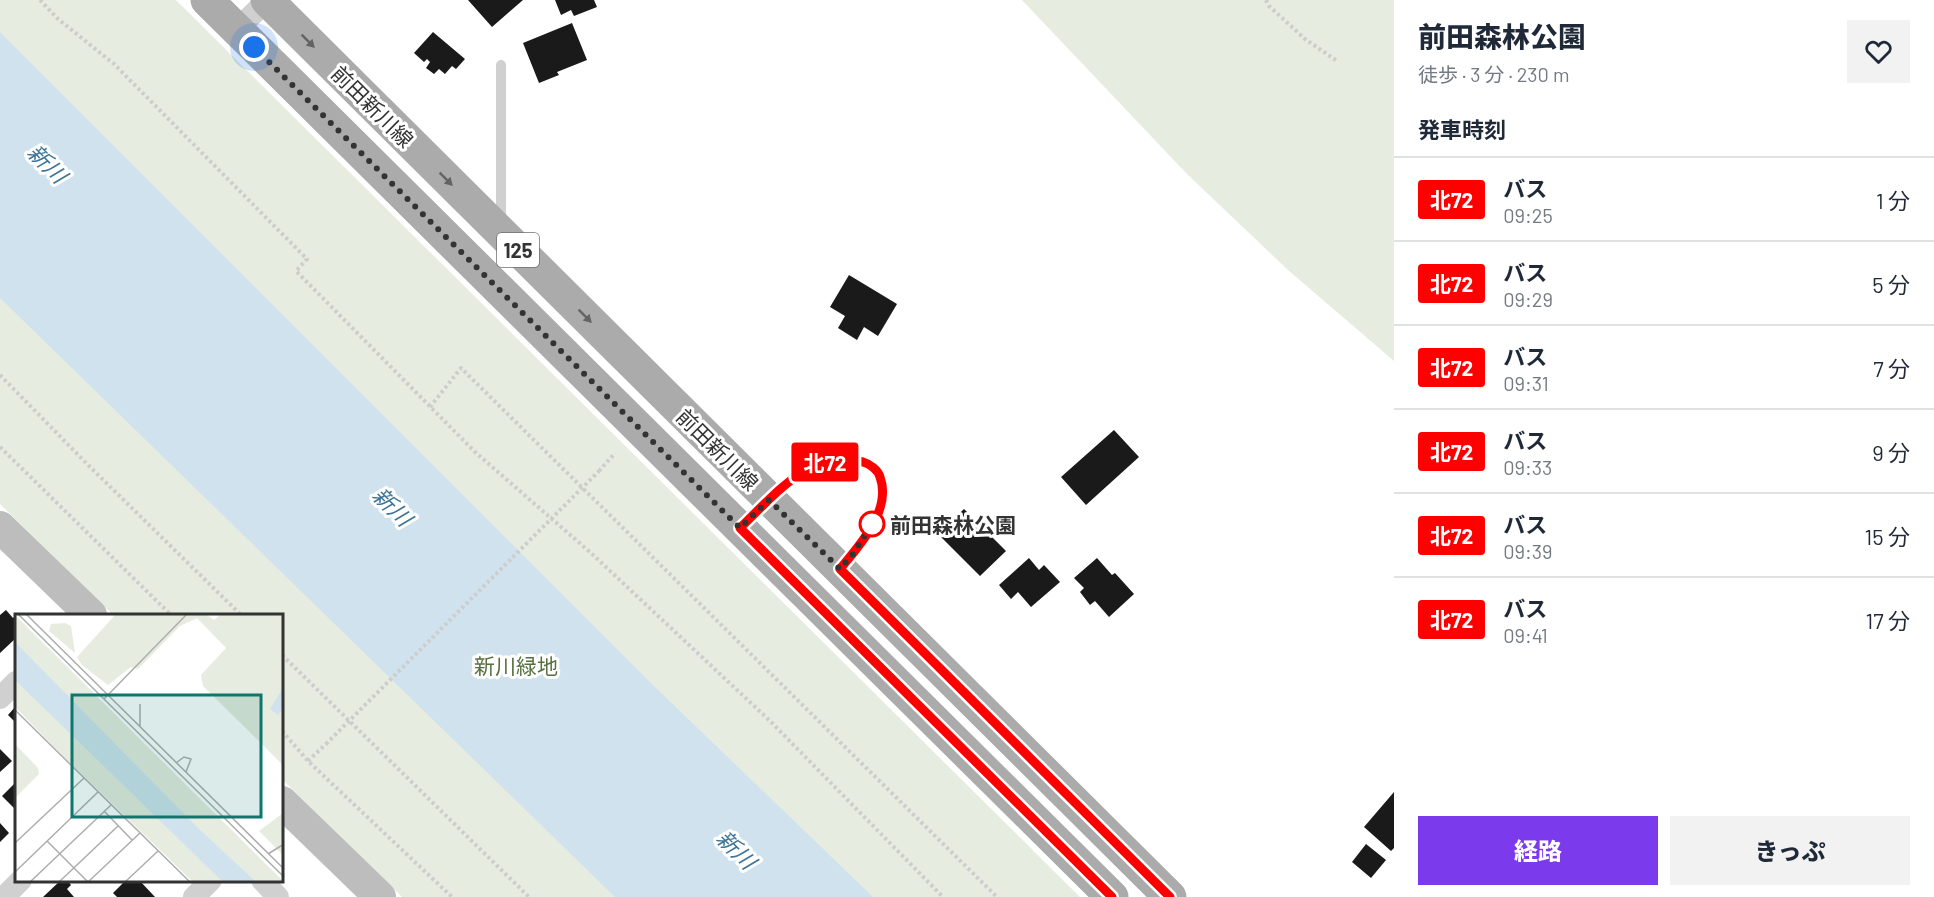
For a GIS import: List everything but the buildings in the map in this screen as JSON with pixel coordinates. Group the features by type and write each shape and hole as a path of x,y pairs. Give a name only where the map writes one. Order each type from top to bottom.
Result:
{"main road":[{"name":"前田新川線","path":"207,0 1112,897"},
{"name":"前田新川線","path":"267,0 1170,897"}],"street":[{"path":"237,30 267,0"},
{"path":"0,526 89,614"},
{"path":"0,698 15,683"},
{"path":"284,807 380,897"},
{"path":"4,897 19,882"},
{"path":"194,897 209,882"},
{"path":"264,882 278,897"}],"lane":[{"path":"501,65 501,232"},
{"path":"740,528 769,500 813,467 830,460 849,459 868,463 879,472 883,501 864,538 840,569"}],"path":[{"path":"40,0 58,19 114,64 307,259 296,271 475,452 591,553 769,720 943,897"},
{"path":"1266,0 1269,6 1305,39 1337,61"},
{"path":"430,407 461,368 997,897"},
{"path":"0,375 240,614"},
{"path":"0,447 170,614"},
{"path":"308,761 615,453"},
{"path":"284,657 529,897"},
{"path":"284,733 308,761 452,897"}],"green space":[{"name":"新川緑地","path":"0,0 176,0 1080,897 402,897 284,781 284,614 112,614 0,504"},
{"path":"1022,0 1394,0 1394,361 1288,270 1187,174"}],"water":[{"name":"新川","path":"0,32 657,689 873,897 615,897 0,298"}],"bus line":[{"name":"北72","path":"1112,897 740,528 784,487 813,467 830,460 849,459 868,463 879,472 883,501 864,538 840,569 1170,897"}],"place":[{"name":"前田森林公園","path":"872,524"}],"route":[{"path":"254,47 740,528 769,500 840,569 853,554 876,518 872,524"}]}
